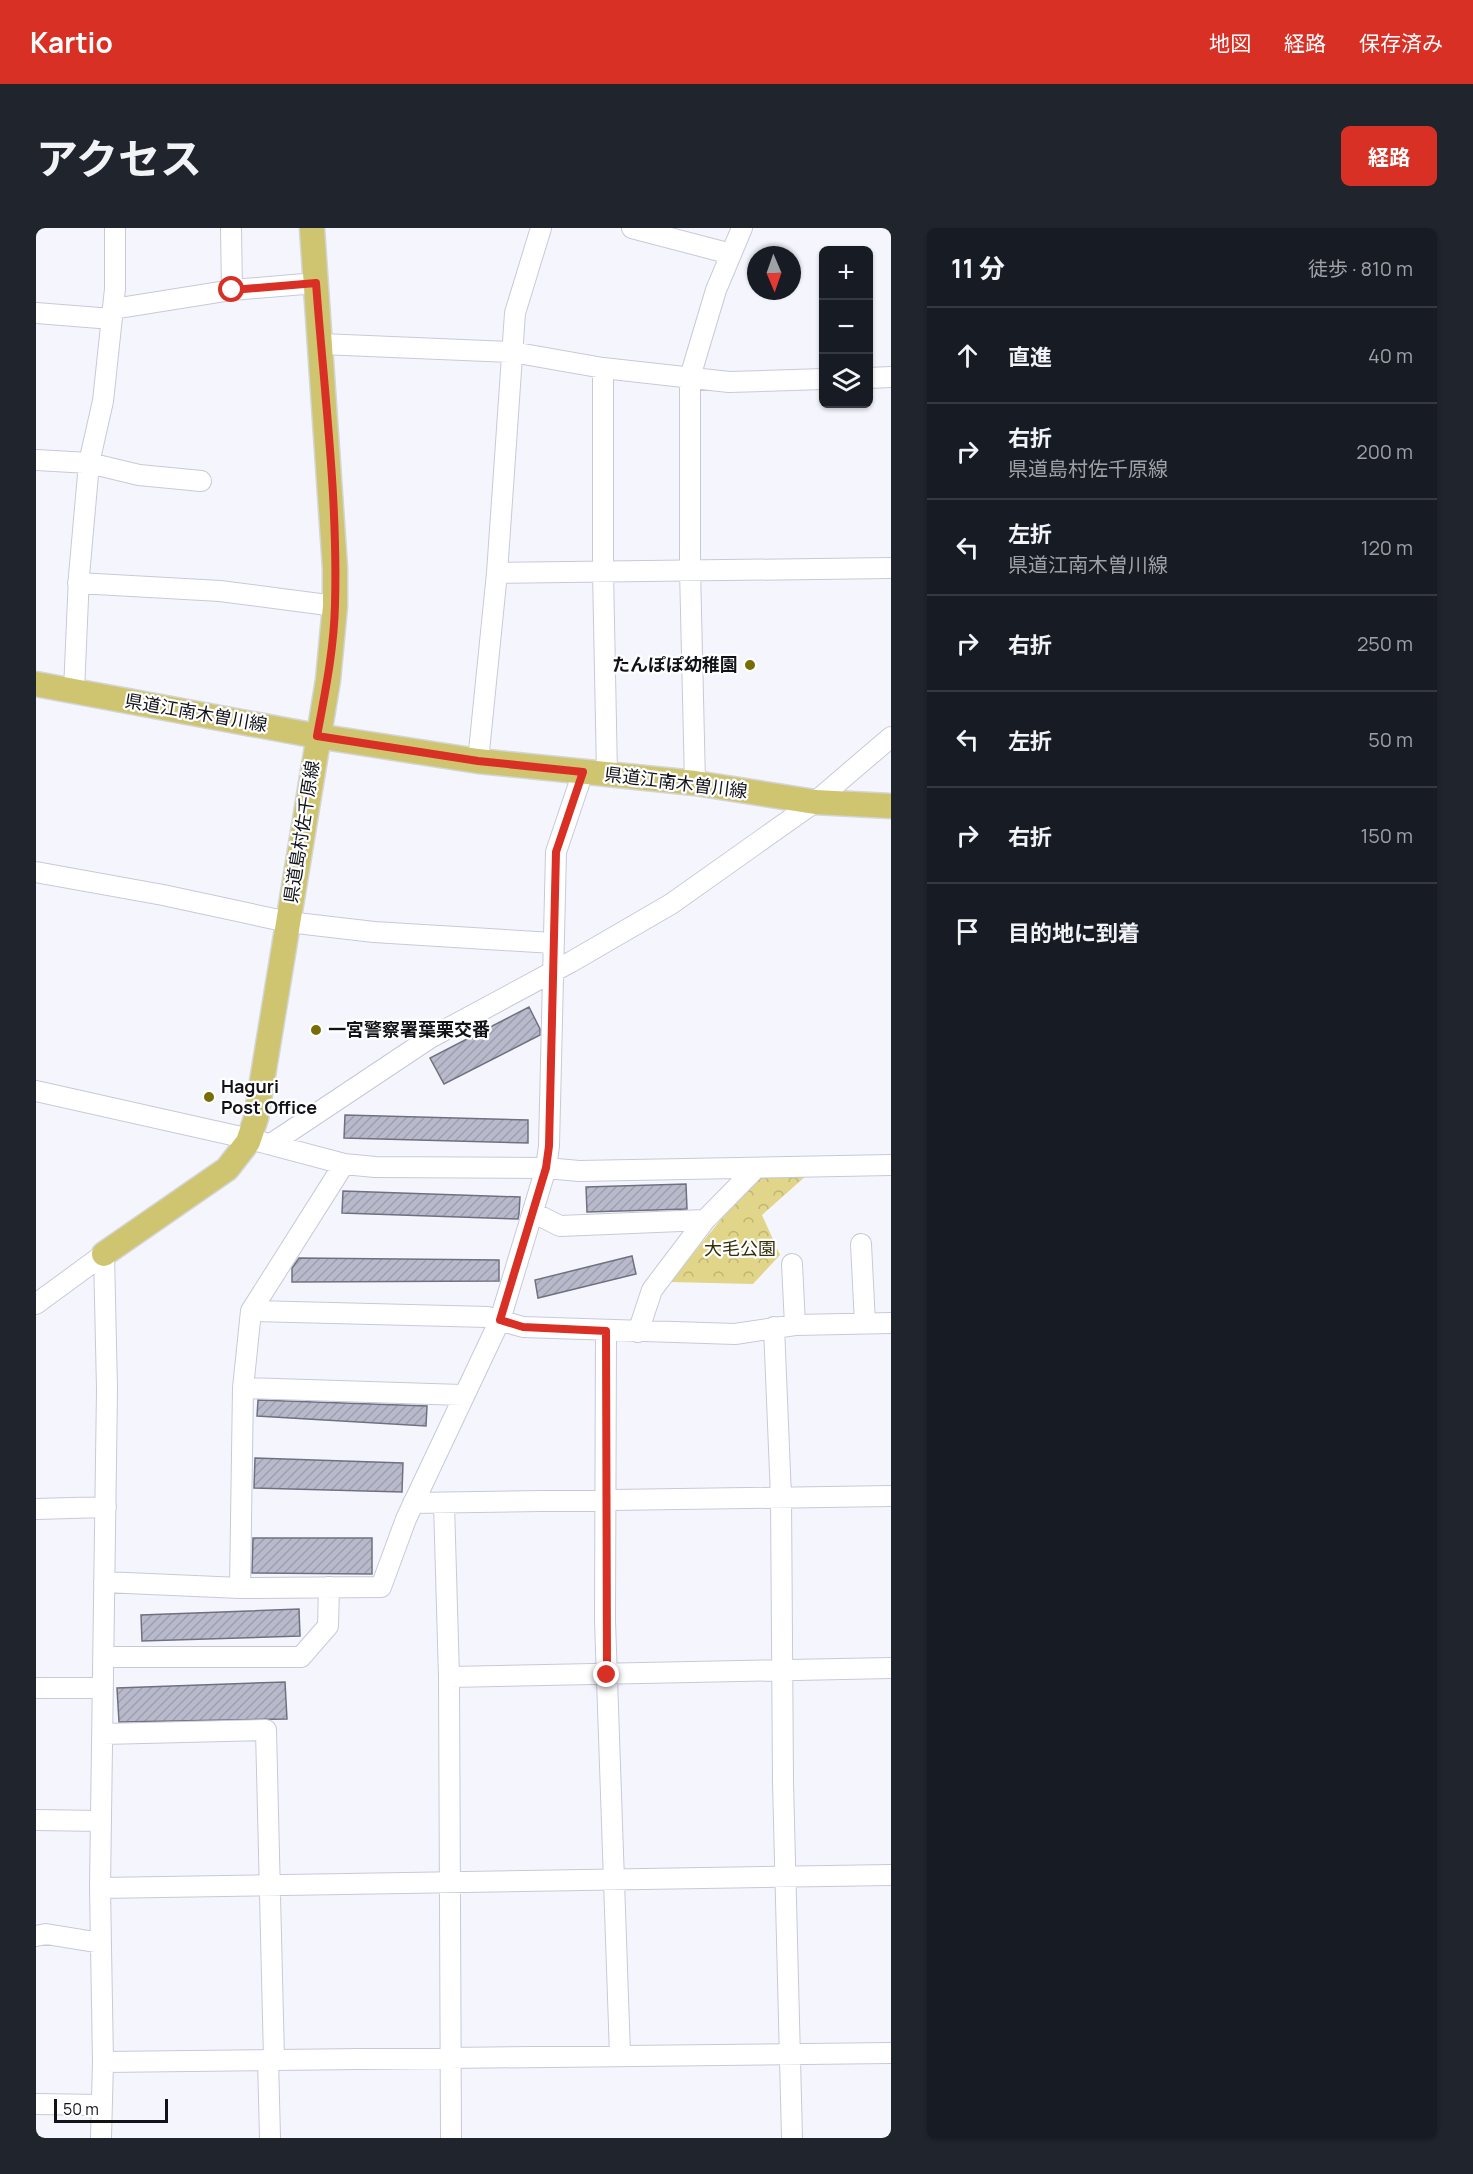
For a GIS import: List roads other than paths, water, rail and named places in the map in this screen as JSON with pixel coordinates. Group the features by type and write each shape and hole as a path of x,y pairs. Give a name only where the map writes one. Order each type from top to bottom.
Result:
{"main road":[{"name":"県道島村佐千原線","path":"104,1254 227,1169 260,1141 265,1064 328,680 335,606 333,509 312,228"},
{"name":"県道江南木曽川線","path":"36,684 317,736 478,761 695,783 815,802 891,806"}],"street":[{"path":"74,691 78,583 88,463 103,401 112,314 115,228"},
{"path":"231,228 232,290"},
{"path":"478,761 497,573 516,313 542,228"},
{"path":"632,228 731,254"},
{"path":"695,783 690,569 690,377 716,290 742,228"},
{"path":"36,313 112,314 232,290 316,283"},
{"path":"321,344 512,352 603,368 729,382 819,379"},
{"path":"603,368 603,572 607,774"},
{"path":"873,378 891,377"},
{"path":"36,460 88,463 139,475 201,481"},
{"path":"497,573 891,568"},
{"path":"78,583 220,591 335,606"},
{"path":"260,1141 430,1038 552,973 671,904 815,802 891,737"},
{"path":"105,1582 240,1588 381,1587 413,1503 462,1395 500,1320 534,1214 546,1168 549,1146 556,852 583,772"},
{"path":"37,878 162,895 288,922 374,932 553,943"},
{"path":"36,1091 260,1141 344,1164 375,1167 546,1168 579,1171 891,1165"},
{"path":"240,1588 243,1388 251,1311 344,1164"},
{"path":"638,1332 652,1290 705,1220 756,1168"},
{"path":"534,1214 560,1226 705,1220"},
{"path":"861,1244 865,1323"},
{"path":"36,1304 104,1254"},
{"path":"101,2138 103,2062 100,1888 107,1389 104,1254"},
{"path":"792,1264 795,1325"},
{"path":"251,1311 488,1317 523,1327 735,1334 795,1325 891,1323"},
{"path":"774,1327 781,1497 782,1670 792,2138"},
{"path":"606,1331 607,1500 604,1621 620,2055"},
{"path":"243,1388 462,1395"},
{"path":"413,1503 891,1496"},
{"path":"444,1504 449,1677 451,2138"},
{"path":"36,1509 106,1507"},
{"path":"104,1657 301,1657 328,1626 329,1587"},
{"path":"449,1677 891,1668"},
{"path":"36,1688 103,1688"},
{"path":"103,1734 266,1730 270,2138"},
{"path":"36,1820 101,1821"},
{"path":"100,1888 891,1875"},
{"path":"36,1935 45,1934 101,1943"},
{"path":"103,2062 451,2056 891,2053"},
{"path":"36,2104 102,2105"}],"place":[{"name":"たんぽぽ幼稚園","path":"750,665"},
{"name":"一宮警察署葉栗交番","path":"316,1030"},
{"name":"Haguri Post Office","path":"209,1097"}],"park label":[{"name":"大毛公園","path":"740,1249"}]}
